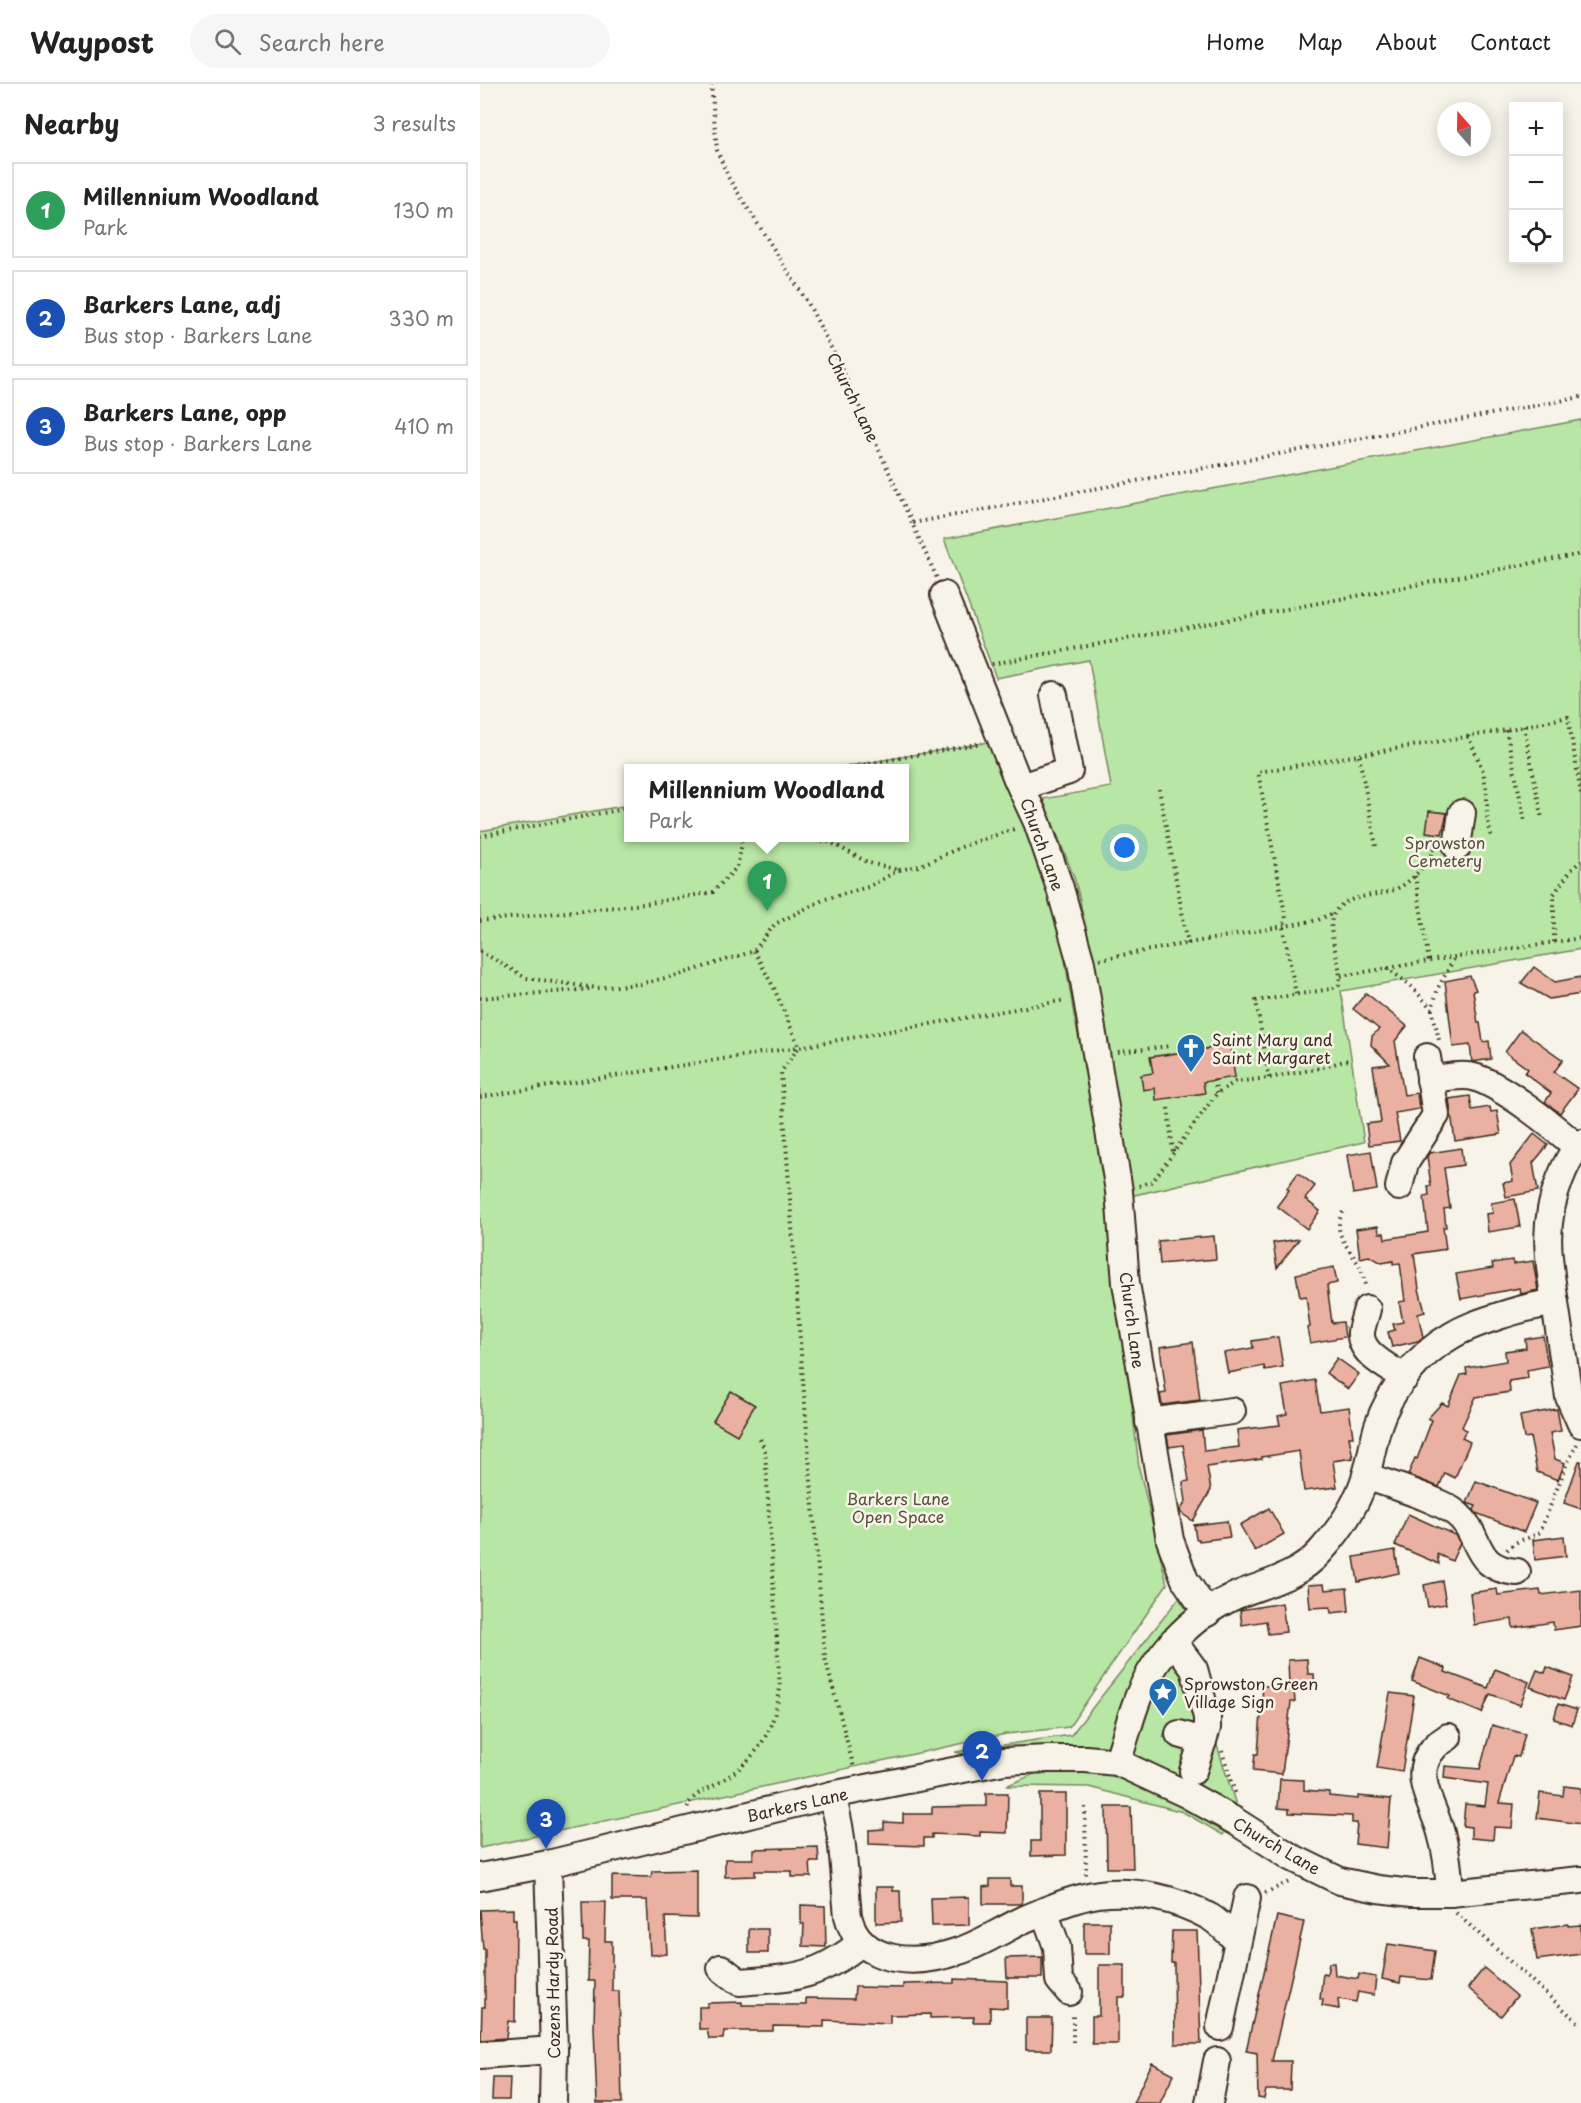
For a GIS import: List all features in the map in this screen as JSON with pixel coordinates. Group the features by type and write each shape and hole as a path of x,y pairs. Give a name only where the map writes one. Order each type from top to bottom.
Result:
{"street":[{"name":"Church Lane","path":"944,595 1037,822 1060,888 1081,963 1119,1191 1126,1284 1170,1540 1185,1580 1207,1613"},
{"path":"1021,787 1069,771 1054,695"},
{"path":"1445,847 1462,813"},
{"path":"1399,1187 1405,1163 1436,1115 1429,1069 1450,1077 1476,1077 1506,1094 1579,1145 1567,1162 1555,1192 1547,1223 1548,1255 1569,1397 1581,1424"},
{"path":"1117,1762 1143,1687 1158,1660 1173,1641 1207,1613 1236,1596 1271,1584 1294,1572 1318,1555 1338,1533 1353,1510 1366,1476 1378,1425 1405,1378 1426,1354 1450,1336 1478,1323 1513,1311 1555,1303"},
{"path":"1367,1309 1361,1333 1362,1343 1369,1353 1405,1378"},
{"path":"1149,1422 1232,1411"},
{"path":"1366,1476 1444,1505 1457,1513 1468,1525 1478,1548 1505,1569"},
{"path":"1173,1641 1194,1669 1207,1717 1196,1734 1193,1771"},
{"path":"1448,1737 1432,1749 1425,1763 1422,1778 1445,1849 1450,1893"},
{"name":"Barkers Lane","path":"480,1876 548,1864 831,1795 1004,1761 1086,1759 1117,1762"},
{"name":"Church Lane","path":"1117,1762 1188,1795 1291,1857 1340,1881 1412,1893 1450,1893 1519,1888 1581,1880"},
{"path":"831,1795 839,1826 851,1928 876,1954 897,1959 929,1958 958,1951 992,1938 1022,1920 1080,1892 1127,1894 1182,1904 1212,1918 1237,1941"},
{"name":"Cozens Hardy Road","path":"548,1864 554,2103"},
{"path":"1220,2027 1247,1898"},
{"path":"1044,1911 1058,1947 1059,1980 1069,1992"},
{"path":"721,1968 739,1982 793,1978 817,1971 843,1957 862,1942"},
{"path":"480,2055 554,2050"},
{"path":"1209,2103 1218,2061"}],"path":[{"name":"Church Lane","path":"711,84 717,150 728,177 808,303 844,373 944,595"},
{"path":"913,523 1581,397"},
{"path":"979,681 991,664 1581,554"},
{"path":"1296,994 1283,927 1286,920 1258,772 1506,730 1568,717 1581,794"},
{"path":"1524,726 1542,819"},
{"path":"1506,730 1526,821"},
{"path":"1468,736 1483,771 1491,836"},
{"path":"868,764 1003,740"},
{"path":"1359,756 1376,846"},
{"path":"1159,789 1188,944"},
{"path":"480,836 624,809"},
{"path":"480,998 640,984 682,974 754,951 775,924 825,899 868,887 899,870 919,866 966,845 1037,822"},
{"path":"480,921 644,904 712,892 736,867 741,842"},
{"path":"826,842 869,863 899,870"},
{"path":"1081,963 1318,920 1334,913 1343,903 1393,890 1415,876 1432,857 1445,847"},
{"path":"1554,942 1554,894 1571,870 1581,861"},
{"path":"1415,876 1429,960"},
{"path":"1269,1078 1256,1001 1331,989 1339,985 1341,976 1331,925 1334,913"},
{"path":"1341,976 1429,960 1581,938"},
{"path":"480,951 526,978 597,988"},
{"path":"754,951 774,988 799,1047"},
{"path":"1387,968 1410,985 1432,1009 1438,988 1455,957"},
{"path":"480,1097 799,1047 1087,996"},
{"path":"799,1047 781,1072 824,1647 859,1789"},
{"path":"1135,1188 1153,1181 1216,1093 1235,1082 1316,1069 1348,1060"},
{"path":"1214,1080 1216,1093"},
{"path":"1168,1108 1173,1153"},
{"path":"1343,1212 1338,1229 1341,1238 1361,1269 1368,1295 1367,1309"},
{"path":"693,1829 688,1804 695,1794 717,1784 743,1766 762,1743 777,1712 780,1688 765,1451 759,1436"},
{"path":"1505,1569 1512,1543 1535,1536 1540,1532 1566,1466 1581,1439"},
{"path":"1196,1734 1217,1735 1240,1811 1234,1821"},
{"path":"1080,1892 1085,1807"},
{"path":"1272,1889 1293,1880"},
{"path":"1450,1893 1451,1909 1581,2025"},
{"path":"1069,1992 1073,2006 1073,2042"}],"green space":[{"name":"Sprowston Cemetery","path":"1581,420 1581,949 1341,991 1364,1142 1126,1197 1080,900 1074,877 1043,799 1111,787 1089,660 996,678 944,539"},
{"name":"Barkers Lane Open Space","path":"994,741 1048,885 1061,936 1074,1015 1104,1159 1139,1468 1167,1584 1069,1727 1006,1734 480,1848 480,831 624,806 624,842 909,842 909,764 860,764"},
{"path":"1179,1598 1190,1615 1186,1673 1199,1716 1195,1730 1168,1724 1163,1737 1191,1747 1214,1736 1237,1808 1223,1835 1183,1812 1089,1787 1006,1786 1039,1772 955,1752 1071,1735"}],"building":[{"path":"1429,811 1447,813 1442,834 1426,832"},
{"path":"1534,967 1555,982 1581,977 1581,994 1549,999 1521,983"},
{"path":"1470,976 1476,990 1473,991 1478,1023 1480,1023 1483,1042 1489,1041 1491,1059 1472,1062 1470,1045 1453,1047 1445,981"},
{"path":"1366,993 1407,1026 1395,1041 1404,1095 1417,1093 1419,1109 1395,1113 1400,1141 1369,1145 1366,1124 1381,1122 1373,1066 1390,1064 1371,1045 1372,1036 1379,1029 1353,1009"},
{"path":"1521,1030 1563,1060 1554,1072 1578,1089 1560,1113 1545,1102 1551,1093 1525,1073 1528,1069 1505,1052"},
{"name":"Saint Mary and Saint Margaret","path":"1229,1041 1235,1077 1203,1082 1205,1093 1156,1100 1155,1088 1143,1090 1141,1075 1153,1073 1150,1057 1212,1048 1212,1044"},
{"path":"1470,1096 1472,1110 1490,1107 1491,1112 1497,1111 1501,1134 1455,1141 1449,1099"},
{"path":"1534,1134 1548,1145 1533,1163 1538,1191 1506,1197 1503,1183 1513,1181 1510,1165"},
{"path":"1461,1148 1463,1165 1444,1168 1450,1208 1444,1209 1446,1227 1443,1227 1446,1249 1414,1254 1425,1312 1418,1314 1423,1337 1418,1341 1392,1347 1388,1332 1395,1330 1393,1324 1403,1322 1399,1302 1405,1301 1400,1263 1393,1264 1393,1261 1382,1263 1369,1256 1360,1258 1356,1229 1378,1226 1379,1233 1384,1233 1385,1239 1428,1232 1424,1196 1429,1195 1428,1186 1431,1186 1427,1156 1430,1153"},
{"path":"1371,1151 1377,1190 1353,1194 1347,1155"},
{"path":"1298,1173 1315,1186 1305,1199 1320,1211 1307,1229 1277,1206"},
{"path":"1515,1199 1520,1227 1488,1232 1486,1214 1493,1213 1491,1203"},
{"path":"1214,1236 1216,1259 1160,1264 1158,1241"},
{"path":"1299,1239 1277,1268 1273,1243"},
{"path":"1512,1260 1513,1264 1533,1261 1538,1290 1521,1294 1520,1288 1461,1299 1456,1274 1493,1268 1492,1263"},
{"path":"1334,1267 1337,1283 1327,1285 1332,1323 1343,1322 1345,1337 1310,1343 1306,1296 1300,1297 1296,1274"},
{"path":"1543,1336 1548,1366 1527,1370 1528,1378 1509,1381 1510,1392 1476,1397 1462,1427 1466,1430 1462,1438 1470,1442 1455,1478 1445,1473 1439,1487 1408,1475 1415,1458 1417,1459 1432,1420 1428,1418 1442,1403 1448,1406 1461,1375 1467,1374 1466,1368 1506,1361 1505,1351 1526,1348 1525,1339"},
{"path":"1278,1337 1283,1367 1265,1370 1264,1366 1228,1373 1224,1353 1253,1348 1252,1341"},
{"path":"1193,1342 1200,1400 1162,1405 1160,1394 1166,1393 1160,1347"},
{"path":"1337,1358 1359,1374 1348,1389 1326,1373"},
{"path":"1315,1380 1320,1411 1349,1407 1353,1437 1349,1437 1353,1458 1333,1461 1337,1487 1304,1491 1299,1451 1262,1457 1262,1459 1207,1467 1211,1490 1193,1521 1181,1513 1186,1501 1183,1482 1189,1481 1183,1445 1169,1447 1167,1435 1202,1430 1204,1451 1239,1447 1237,1430 1280,1425 1278,1416 1287,1414 1282,1386"},
{"path":"731,1391 755,1405 737,1435 713,1421"},
{"path":"1557,1409 1561,1431 1550,1433 1555,1459 1565,1463 1558,1480 1537,1472 1530,1437 1524,1438 1520,1416"},
{"path":"1579,1461 1581,1461 1581,1509 1564,1503"},
{"path":"1476,1481 1536,1503 1524,1532 1476,1513 1474,1510 1476,1506 1467,1503"},
{"path":"1269,1508 1284,1534 1255,1551 1240,1525"},
{"path":"1408,1514 1455,1535 1460,1543 1452,1561 1437,1554 1439,1564 1395,1545"},
{"path":"1227,1521 1230,1537 1199,1541 1196,1539 1194,1525"},
{"path":"1564,1536 1566,1556 1535,1560 1533,1540"},
{"path":"1395,1550 1399,1573 1358,1582 1354,1557"},
{"path":"1442,1581 1446,1604 1428,1607 1424,1585"},
{"path":"1324,1584 1325,1590 1347,1588 1349,1611 1331,1613 1330,1607 1310,1608 1308,1585"},
{"path":"1497,1589 1498,1595 1540,1590 1541,1595 1581,1590 1581,1626 1554,1630 1553,1622 1513,1628 1512,1619 1474,1625 1470,1593"},
{"path":"1282,1603 1286,1632 1268,1634 1266,1621 1242,1625 1240,1610"},
{"path":"1420,1658 1446,1668 1445,1672 1488,1688 1495,1669 1529,1682 1520,1705 1490,1694 1482,1713 1448,1699 1450,1696 1412,1681"},
{"path":"1307,1659 1308,1674 1314,1674 1315,1689 1294,1690 1295,1702 1291,1702 1282,1774 1253,1771 1255,1754 1258,1754 1263,1686 1289,1685 1288,1660"},
{"path":"1547,1667 1573,1677 1564,1700 1530,1687 1537,1670 1545,1673"},
{"path":"1390,1693 1414,1696 1402,1772 1377,1768"},
{"path":"1558,1704 1577,1710 1572,1725 1554,1719"},
{"path":"1492,1725 1525,1734 1519,1757 1513,1756 1499,1803 1514,1804 1512,1828 1494,1827 1493,1840 1471,1838 1471,1827 1463,1826 1465,1804 1485,1806 1488,1784 1444,1778 1445,1766 1480,1769"},
{"path":"1280,1779 1304,1780 1304,1790 1329,1792 1329,1796 1391,1799 1387,1848 1355,1844 1357,1823 1352,1823 1352,1816 1289,1813 1289,1809 1278,1808"},
{"path":"1564,1786 1581,1788 1581,1824 1537,1818 1540,1793 1563,1796"},
{"path":"986,1793 1008,1793 1007,1833 980,1832 980,1836 932,1834 932,1838 924,1838 924,1846 869,1844 869,1830 884,1829 884,1822 903,1823 903,1814 932,1814 932,1807 986,1806"},
{"path":"1040,1794 1066,1794 1066,1855 1031,1856 1031,1841 1040,1841"},
{"path":"1106,1807 1131,1807 1133,1868 1107,1868"},
{"path":"818,1847 819,1862 810,1862 811,1877 792,1877 792,1871 755,1871 755,1876 725,1877 725,1859 753,1859 753,1849"},
{"path":"697,1870 697,1918 665,1917 667,1954 650,1955 647,1900 612,1900 612,1876 651,1877 652,1871"},
{"path":"990,1879 1010,1879 1010,1886 1022,1886 1022,1904 983,1904 983,1887 990,1886"},
{"path":"876,1887 893,1887 893,1891 900,1891 901,1922 876,1923"},
{"path":"969,1897 969,1925 932,1926 931,1898"},
{"path":"582,1902 606,1902 605,1941 612,1941 612,1991 619,1991 622,2103 597,2103 595,1981 588,1981 589,1941 583,1941"},
{"path":"801,1905 825,1906 826,1947 803,1946 804,1924 801,1924"},
{"path":"513,1909 513,1919 516,1919 515,2022 508,2021 506,2038 481,2040 482,2007 485,2007 485,1949 483,1949 480,1910"},
{"path":"1277,1916 1304,1922 1272,2061 1291,2061 1290,2090 1266,2090 1264,2099 1258,2098 1257,2053 1246,2051"},
{"path":"1084,1922 1110,1922 1110,1954 1084,1954"},
{"path":"1568,1924 1568,1926 1581,1925 1581,1954 1537,1960 1532,1929"},
{"path":"749,1929 768,1929 768,1953 749,1953"},
{"path":"1172,1931 1197,1931 1201,2044 1175,2044 1174,1963 1171,1963"},
{"path":"1388,1944 1435,1951 1431,1980 1401,1977 1400,1983 1382,1979"},
{"path":"1042,1957 1042,1978 1007,1978 1006,1958"},
{"path":"1329,1963 1334,1963 1335,1975 1358,1979 1359,1974 1376,1977 1374,1995 1358,1992 1356,2002 1338,1999 1339,2009 1322,2006 1323,2000 1320,1999 1323,1973 1327,1974"},
{"path":"1099,1965 1125,1965 1125,1997 1118,1997 1118,2044 1092,2044 1092,2016 1099,2016"},
{"path":"1484,1968 1517,1996 1501,2016 1468,1988"},
{"path":"954,1979 1007,1981 1007,2008 990,2007 990,2022 973,2022 974,2017 930,2018 930,2014 890,2015 890,2023 824,2020 824,2027 773,2026 773,2031 724,2031 723,2039 709,2039 707,2029 699,2029 699,2007 707,2007 707,2003 806,2005 806,1998 854,1999 855,1987 903,1988 903,1984 954,1983"},
{"path":"1026,2018 1052,2018 1051,2050 1026,2050"},
{"path":"1152,2063 1174,2074 1160,2103 1133,2103"},
{"path":"493,2078 510,2078 509,2100 492,2100"}],"place":[{"name":"Millennium Woodland","path":"767,911"},
{"name":"Saint Mary and Saint Margaret","path":"1191,1074"},
{"name":"Sprowston Green Village Sign","path":"1163,1718"},
{"name":"Barkers Lane, adj","path":"982,1781"},
{"name":"Barkers Lane, opp","path":"546,1849"}]}
